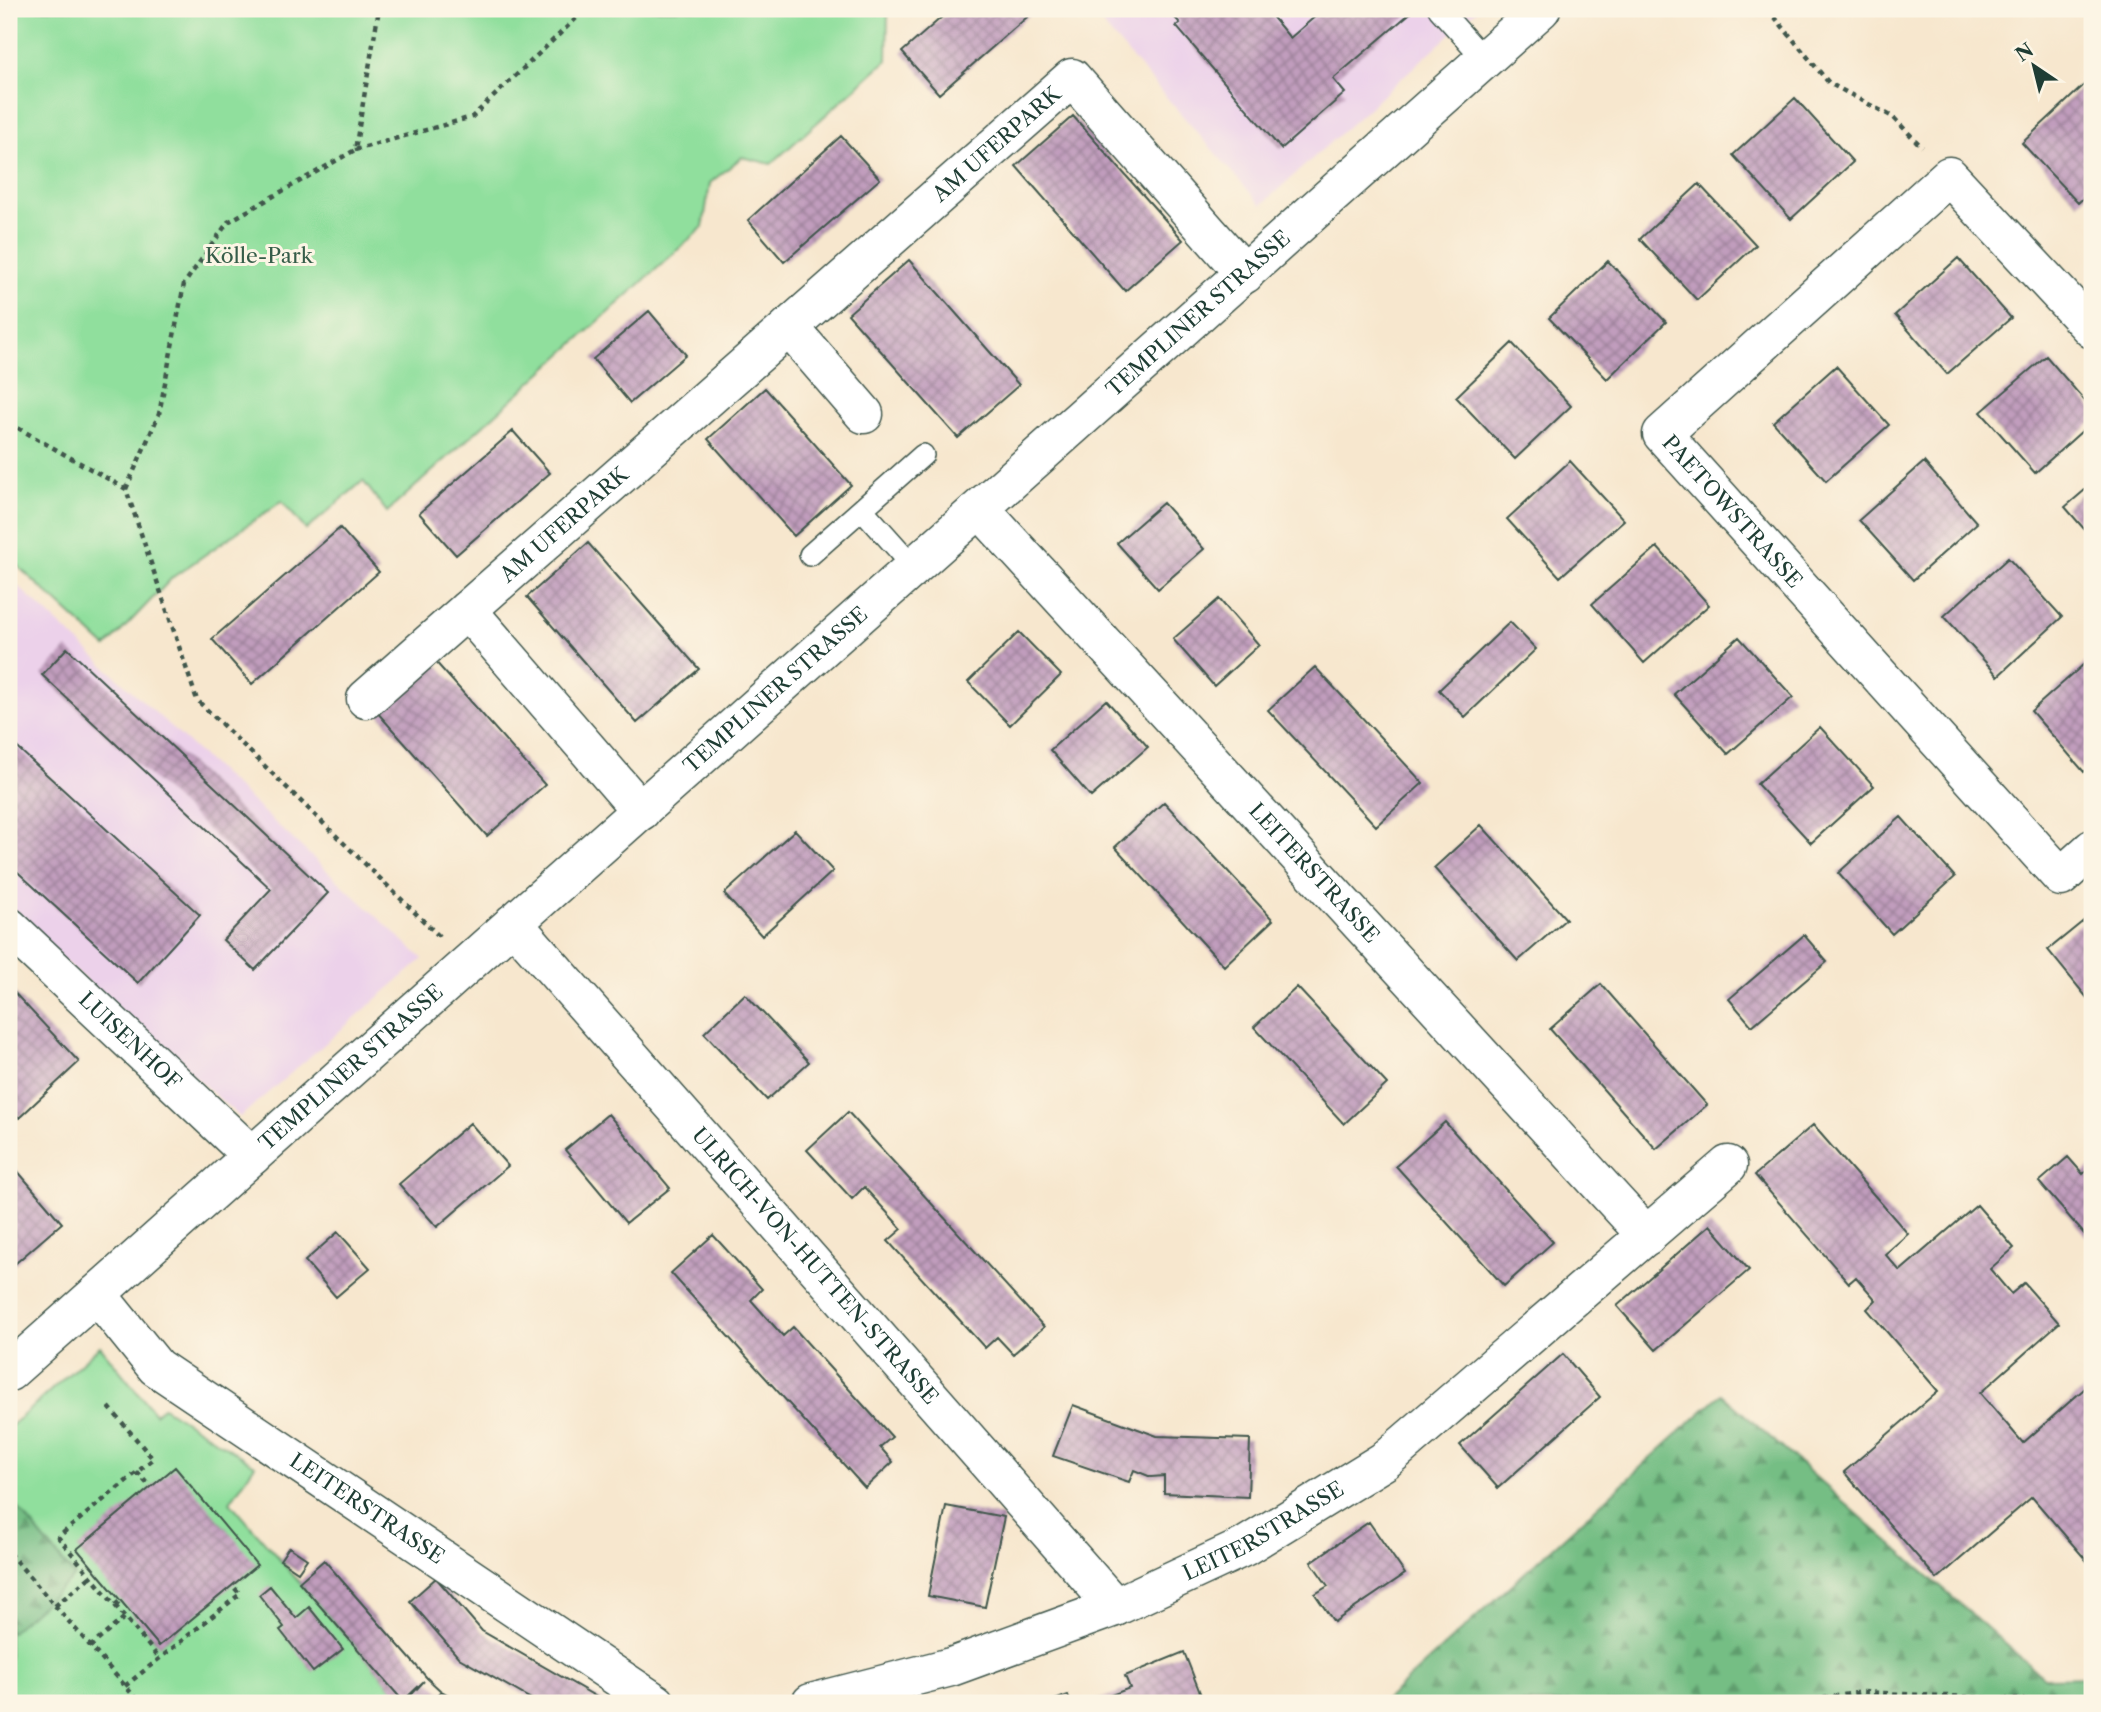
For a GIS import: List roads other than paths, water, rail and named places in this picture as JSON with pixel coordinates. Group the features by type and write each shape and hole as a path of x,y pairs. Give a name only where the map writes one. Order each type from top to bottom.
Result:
{"street":[{"name":"TEMPLINER STRASSE","path":"9,1372 1541,9"},
{"name":"AM UFERPARK","path":"366,699 1072,78 1245,274"},
{"name":"PAETOWSTRASSE","path":"2092,329 1949,176 1662,434 2061,877 2092,849"},
{"path":"789,327 864,414"},
{"name":"LEITERSTRASSE","path":"980,509 1647,1236"},
{"path":"467,610 641,811"},
{"name":"ULRICH-VON-HUTTEN-STRASSE","path":"513,923 1115,1607"},
{"name":"LUISENHOF","path":"9,927 252,1156"},
{"name":"LEITERSTRASSE","path":"811,1703 951,1667 1115,1607 1244,1546 1384,1461 1728,1165"},
{"name":"LEITERSTRASSE","path":"97,1294 156,1367 656,1703"}],"lane":[{"path":"1439,9 1485,60"},
{"path":"810,555 923,455"},
{"path":"862,509 914,567"}],"park label":[{"name":"Kölle-Park","path":"259,256"}]}
